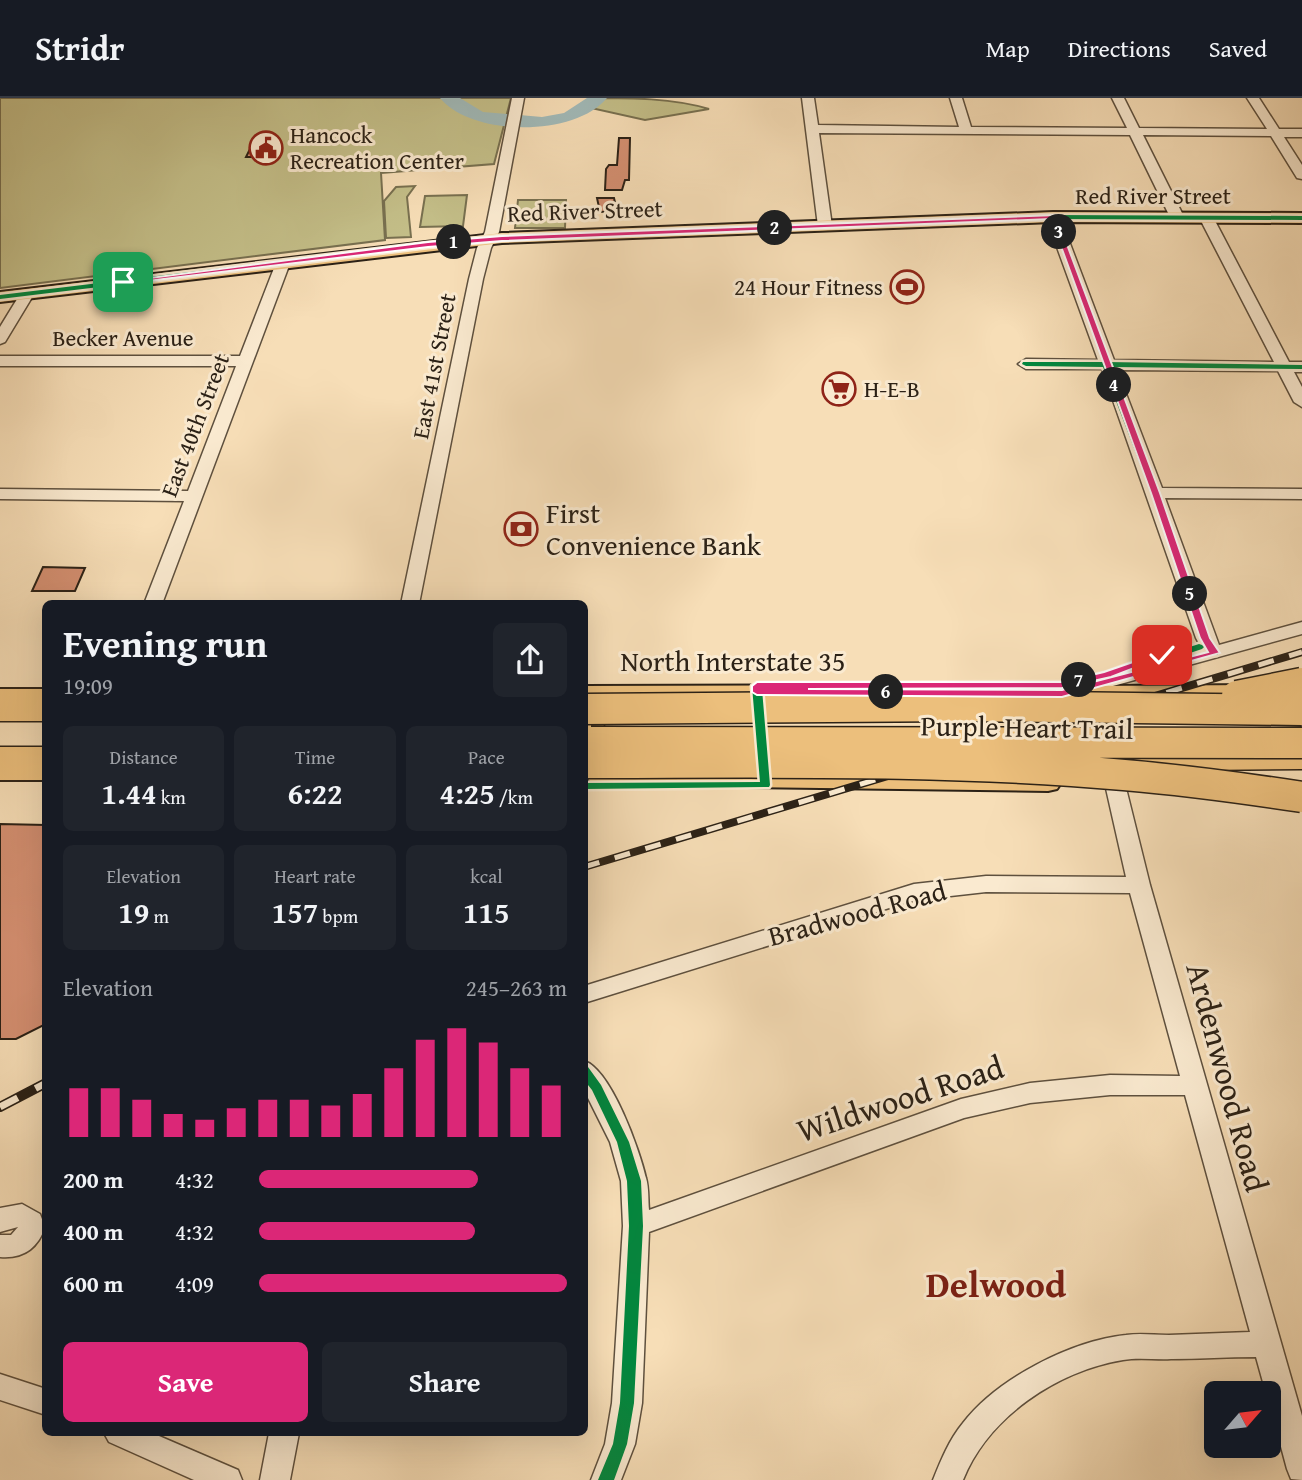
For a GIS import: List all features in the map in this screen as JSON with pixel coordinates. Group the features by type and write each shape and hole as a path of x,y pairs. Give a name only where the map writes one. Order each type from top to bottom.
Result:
{"highway":[{"name":"Purple Heart Trail","path":"588,734 964,706 1301,694"},
{"path":"0,712 42,712"},
{"name":"Purple Heart Trail","path":"588,734 1029,725 1302,730"},
{"path":"0,727 42,727"},
{"name":"Purple Heart Trail","path":"588,734 1302,743"},
{"name":"Purple Heart Trail","path":"588,734 937,764 1302,760"},
{"path":"0,740 42,740"},
{"path":"0,756 42,756"},
{"path":"937,764 1135,774 1302,797"}],"main road":[{"name":"Red River Street","path":"0,297 488,240 1054,217 1302,218"},
{"name":"North Interstate 35","path":"588,693 802,691 1301,694"},
{"path":"802,691 777,703 768,711 772,758 784,769 811,780"},
{"path":"624,778 660,771 674,762 673,709 625,693"},
{"path":"0,696 42,696"},
{"path":"0,772 42,772"},
{"path":"588,777 1115,784 1302,782"},
{"path":"1115,784 1302,808"}],"street":[{"name":"East 41st Street","path":"411,600 469,313 488,240 518,98"},
{"path":"808,98 825,226"},
{"path":"956,98 966,131"},
{"path":"1118,98 1177,217"},
{"path":"1253,98 1302,175"},
{"path":"812,130 1302,133"},
{"path":"1054,217 1205,638 1214,653"},
{"path":"1206,217 1302,402"},
{"name":"East 40th Street","path":"155,600 283,263"},
{"path":"0,339 27,294"},
{"name":"Becker Avenue","path":"0,361 246,361"},
{"path":"1026,364 1302,367"},
{"path":"1155,493 1302,494"},
{"path":"0,494 195,496"},
{"path":"1062,694 1302,628"},
{"path":"699,692 701,767 719,779 737,767 732,692"},
{"name":"Ardenwood Road","path":"1115,784 1139,885 1302,1469"},
{"name":"Bradwood Road","path":"588,994 914,892 953,885 1139,885"},
{"path":"588,1075 597,1087 623,1142 634,1181 636,1226 626,1403 620,1444 606,1480"},
{"name":"Wildwood Road","path":"636,1226 961,1108 1030,1093 1110,1085 1194,1086"},
{"path":"0,1221 9,1216 22,1215 31,1222 32,1227 23,1241 11,1247 0,1246"},
{"path":"948,1480 957,1455 998,1406 1034,1381 1076,1361 1121,1348 1265,1344"},
{"path":"0,1387 42,1401"},
{"path":"126,1436 227,1480"},
{"path":"275,1480 283,1436"}],"shaded area":[{"path":"0,98 511,98 494,164 381,173 385,240 0,288"},
{"path":"591,98 666,101 709,109 645,120 591,108"},
{"path":"415,186 407,197 411,237 386,238 384,201 396,187"},
{"path":"467,195 463,226 420,227 425,196"},
{"path":"518,200 566,200 565,228 515,228"}],"building":[{"name":"Hancock Recreation Center","path":"256,137 272,137 270,141 276,141 269,157 246,157"},
{"path":"619,138 630,138 629,180 625,180 622,190 605,190 606,169 609,165 617,165"},
{"path":"597,198 614,198 617,211 600,212"},
{"path":"43,567 85,568 75,591 32,591"},
{"path":"0,824 42,825 42,1026 16,1039 0,1039"}],"waterway":[{"path":"448,98 479,117 542,122 569,117 599,98"}],"railway":[{"path":"588,866 1302,652"},
{"path":"0,1107 42,1085"}],"cycle path":[{"path":"0,297 502,238 1053,217 1302,218"},
{"path":"1026,364 1302,367"},
{"path":"1106,364 1155,493 1205,638 1214,653"},
{"path":"588,786 765,785 757,686 1062,685 1107,675 1162,655 1172,656 1199,647"},
{"path":"588,1076 597,1088 623,1142 634,1181 636,1226 627,1403 620,1444 606,1480"}],"place":[{"name":"Hancock Recreation Center","path":"266,148"},
{"name":"24 Hour Fitness","path":"907,287"},
{"name":"H-E-B","path":"839,389"},
{"name":"First Convenience Bank","path":"521,529"}],"district":[{"name":"Delwood","path":"996,1284"}],"route":[{"path":"123,282 502,238 1054,217 1205,638 1214,653 1062,694 757,692 757,686 1062,685 1088,677 1107,675 1162,655"}]}
